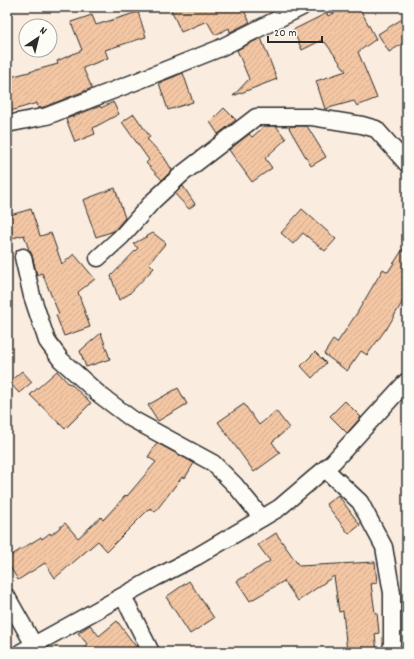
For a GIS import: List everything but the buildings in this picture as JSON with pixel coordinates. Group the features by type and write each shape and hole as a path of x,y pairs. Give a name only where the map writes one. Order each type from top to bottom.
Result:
{"street":[{"path":"7,124 47,116 136,82 218,49 302,7"},
{"path":"98,258 122,236 153,201 182,174 256,117 312,116 376,129 407,164"},
{"path":"23,257 32,296 47,341 61,360 100,396 132,419 213,463 235,485 262,518"},
{"path":"7,597 27,649 196,557 279,508 333,462 407,381"},
{"path":"325,469 360,502 384,547 392,593 391,652"},
{"path":"123,596 151,652"}]}
